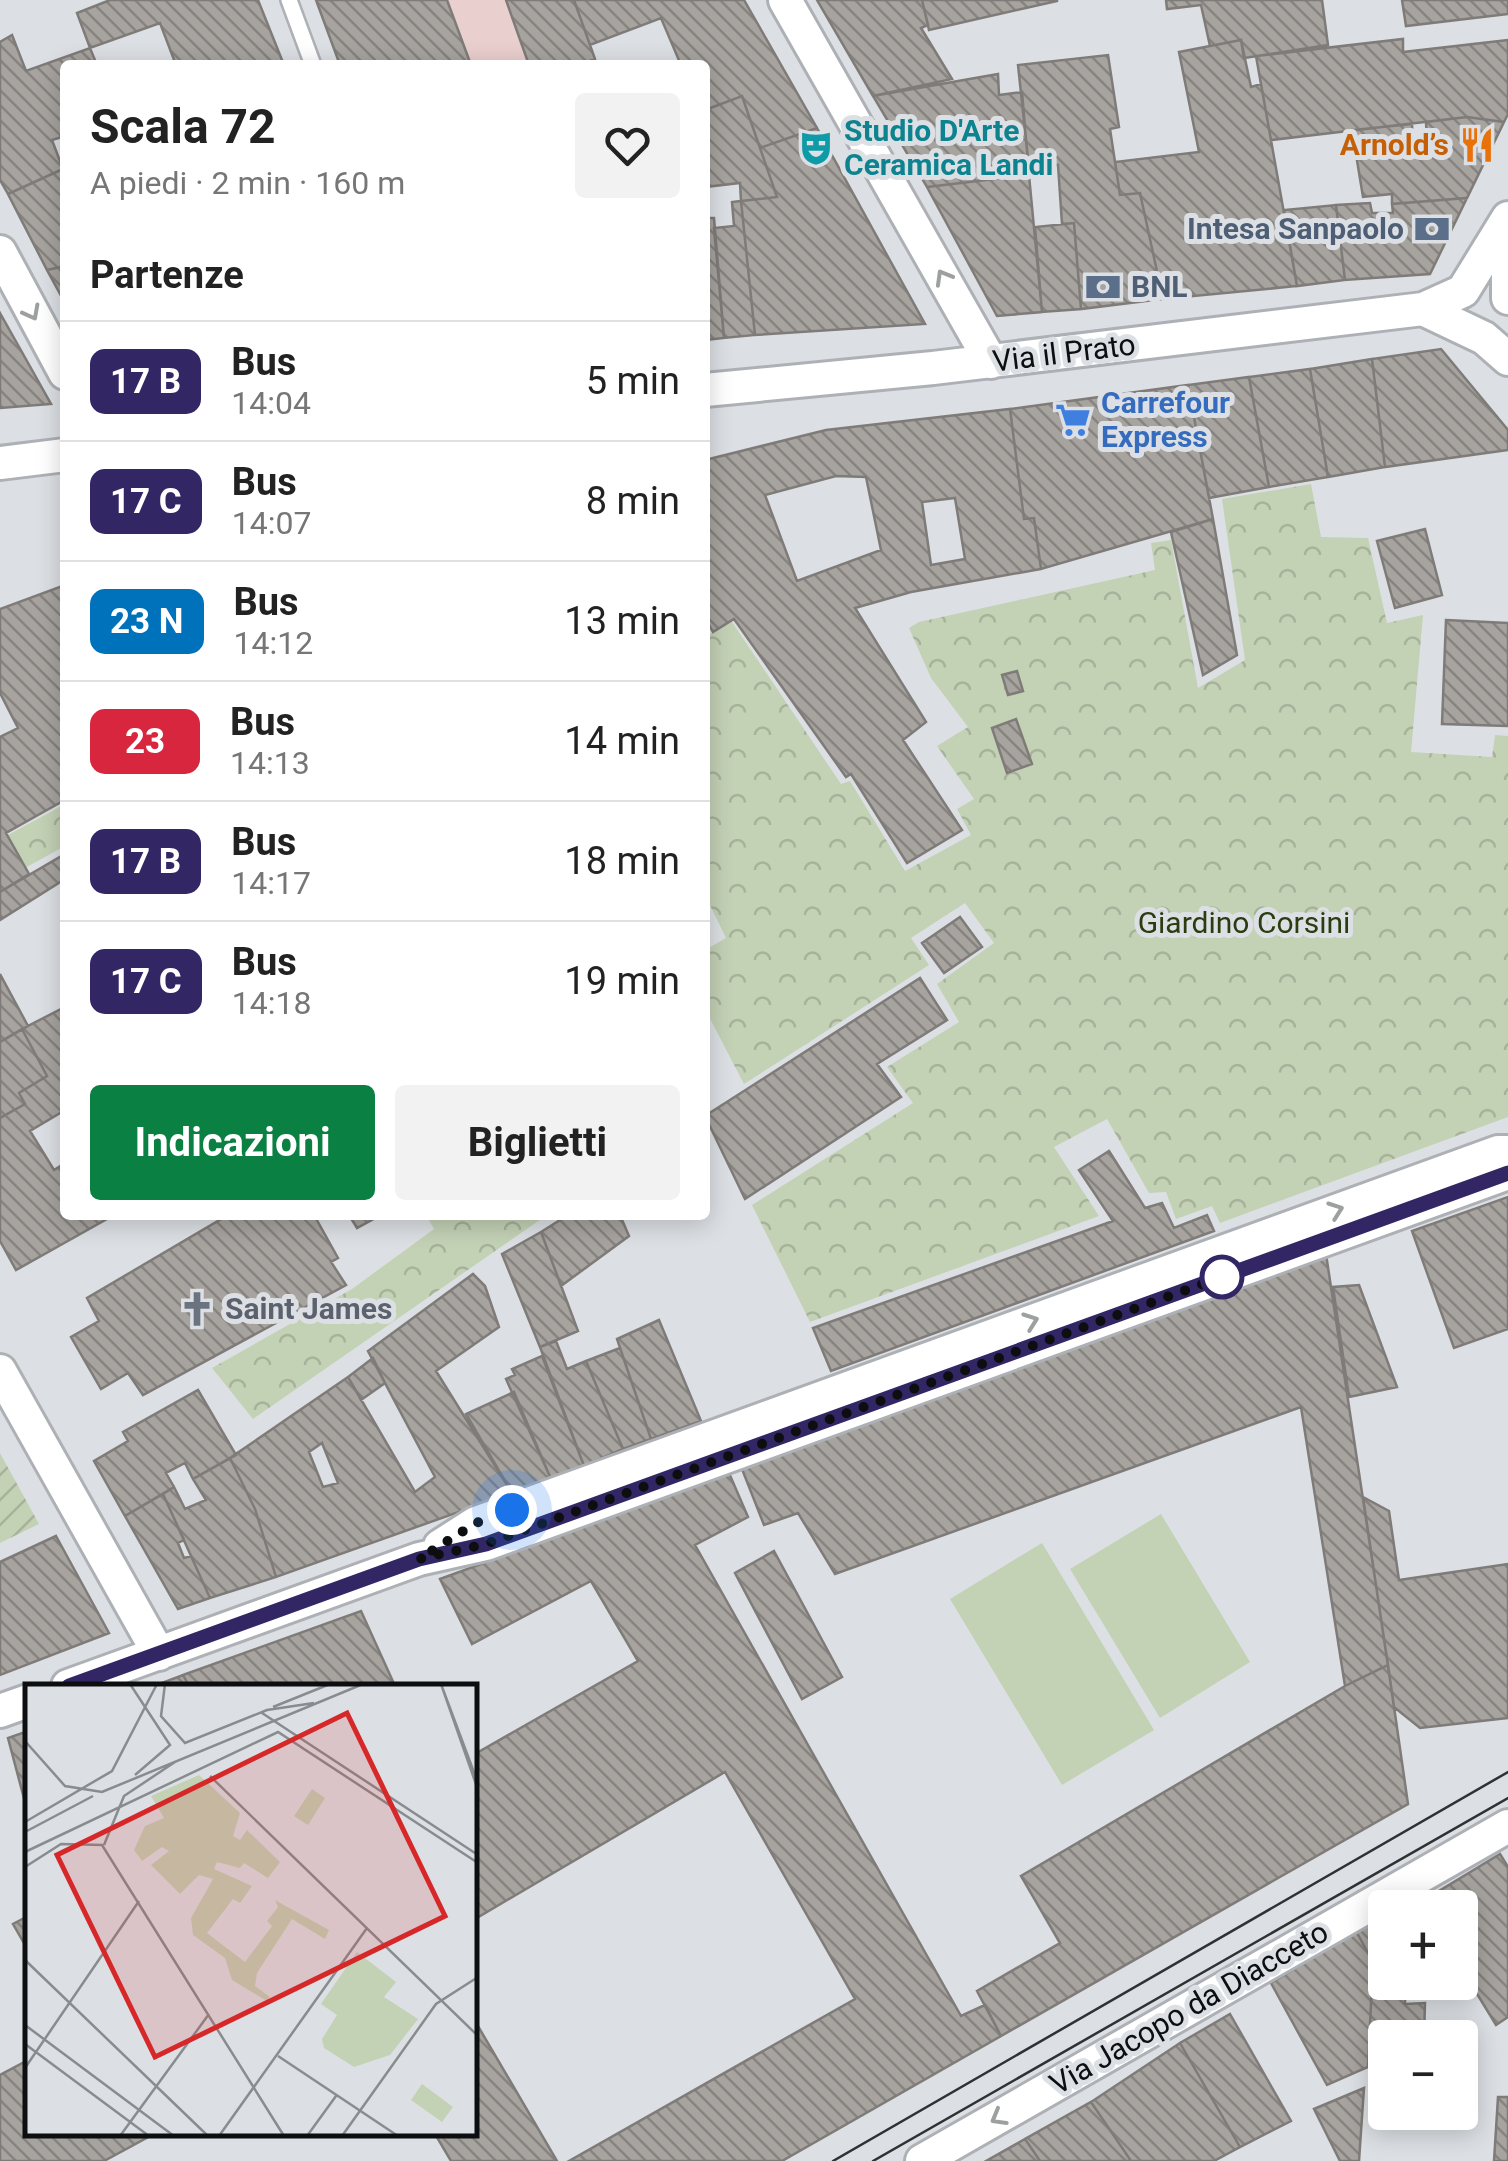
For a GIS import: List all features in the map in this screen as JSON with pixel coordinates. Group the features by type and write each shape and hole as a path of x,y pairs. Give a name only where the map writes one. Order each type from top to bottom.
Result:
{"street":[{"path":"785,0 992,362"},
{"path":"1423,309 1463,291 1508,218"},
{"path":"1508,226 1508,298"},
{"path":"0,252 60,365"},
{"path":"1423,309 1484,338 1508,359"},
{"name":"Via il Prato","path":"710,390 992,362 1423,309"},
{"path":"0,462 60,456"},
{"path":"419,1559 476,1523 1498,1152 1508,1152"},
{"path":"74,1684 419,1559 486,1544 1508,1173"},
{"path":"0,1371 159,1654"},
{"path":"0,1711 25,1702"},
{"name":"Via Jacopo da Diacceto","path":"922,2161 1508,1826"}],"lane":[{"path":"289,0 311,60"}],"shaded area":[{"path":"316,0 574,0 595,59 592,60 338,60"}],"green space":[{"name":"Giardino Corsini","path":"1311,484 1321,537 1368,538 1387,623 1423,615 1411,752 1492,757 1495,735 1508,736 1508,1117 1220,1223 1212,1206 1176,1219 1166,1192 1149,1193 1107,1119 1054,1147 1099,1216 810,1322 752,1205 913,1103 887,1067 959,1022 937,984 994,943 965,903 911,938 929,965 744,1084 710,1019 710,947 726,938 710,905 710,634 732,622 841,784 850,781 905,871 971,835 957,809 974,799 937,746 968,727 931,678 909,628 919,622 1155,570 1151,543 1171,540 1198,688 1245,660 1222,499"},
{"path":"60,807 60,849 25,868 8,835"},
{"path":"429,1220 540,1220 253,1419 212,1368 352,1289 434,1229"},
{"path":"0,1453 39,1524 0,1543"},
{"path":"1161,1514 1250,1662 1160,1718 1070,1569"},
{"path":"1042,1543 1154,1730 1062,1785 950,1599"}],"building":[{"path":"110,0 258,0 282,60 174,60 160,23 90,48 77,13"},
{"path":"316,0 447,0 469,60 338,60"},
{"path":"506,0 574,0 595,59 527,60"},
{"path":"574,0 744,0 817,128 760,148 742,96 710,108 710,60 679,60 661,18 590,45"},
{"path":"817,0 922,0 928,25 921,28 952,79 873,96"},
{"path":"922,0 1057,0 1057,1 929,30"},
{"path":"1166,0 1322,0 1328,45 1244,58 1241,40 1210,46 1201,5 1167,9"},
{"path":"1402,0 1508,0 1508,14 1406,26"},
{"path":"12,35 26,71 90,48 95,60 60,60 60,138 52,140 60,170 8,194 0,180 0,42"},
{"path":"1403,39 1403,52 1508,40 1508,114 1504,122 1467,117 1271,140 1256,56"},
{"path":"1241,40 1251,87 1261,84 1297,286 1163,299 1140,193 1120,195 1115,162 1199,152 1179,52"},
{"path":"1108,55 1119,127 1110,129 1120,195 1140,193 1163,299 1081,309 1074,223 1062,224 1058,165 1029,168 1018,65"},
{"path":"998,74 999,95 1022,92 1029,175 927,187 873,96"},
{"path":"742,96 777,197 741,201 740,183 710,186 710,108"},
{"path":"1467,117 1504,122 1467,198 1392,204 1392,194 1363,197 1352,130 1412,124 1413,144 1427,142 1426,122"},
{"path":"817,128 925,324 755,335 741,201 777,197 760,148"},
{"path":"60,170 60,267 47,270 8,194"},
{"path":"1029,175 1042,312 997,316 927,187"},
{"path":"1467,198 1430,274 1345,280 1336,205 1370,203 1372,213 1393,213 1392,204"},
{"path":"741,201 755,335 724,338 714,228 734,226 732,202"},
{"path":"1336,205 1345,280 1297,286 1284,210"},
{"path":"710,218 714,218 724,338 710,339"},
{"path":"1074,223 1081,309 1042,312 1035,227"},
{"path":"60,267 60,294 47,270"},
{"path":"0,313 51,404 0,408"},
{"path":"1441,349 1508,430 1508,450 1385,467 1372,359"},
{"path":"1372,359 1385,467 1328,477 1310,369"},
{"path":"1310,369 1328,477 1269,487 1249,377"},
{"path":"1249,377 1269,487 1209,498 1188,385"},
{"path":"1188,385 1213,519 1041,569 1034,518 1024,519 1010,409"},
{"path":"1010,409 1024,519 1034,518 1041,569 911,592 855,608 926,722 903,740 962,830 907,863 851,774 846,777 734,619 713,632 710,627 710,459 826,430","holes":["836,476 866,477 881,550 797,581 765,495","955,498 965,559 931,565 922,502"]},
{"path":"1213,519 1237,655 1203,675 1171,532"},
{"path":"1425,529 1442,595 1395,608 1377,541"},
{"path":"60,587 60,803 6,833 29,874 0,892 0,737 18,728 0,693 0,609"},
{"path":"1446,620 1508,623 1508,726 1442,724"},
{"path":"1017,671 1023,691 1008,695 1002,675"},
{"path":"1016,719 1032,764 1007,773 992,728"},
{"path":"60,857 60,882 0,920 0,892"},
{"path":"960,917 982,947 944,973 922,943"},
{"path":"0,974 28,1026 0,1042"},
{"path":"920,978 947,1020 877,1064 901,1097 745,1199 710,1126 710,1113"},
{"path":"60,1010 60,1113 30,1131 54,1170 60,1166 60,1220 105,1220 16,1270 0,1241 0,1118 25,1104 19,1093 47,1076 22,1029"},
{"path":"22,1029 47,1076 19,1093 25,1104 0,1118 0,1042"},
{"path":"1109,1151 1145,1208 1162,1203 1174,1228 1207,1215 1214,1231 831,1371 813,1328 1113,1221 1079,1170"},
{"path":"1508,1197 1508,1329 1454,1348 1412,1231"},
{"name":"Saint James","path":"220,1220 317,1220 338,1258 331,1262 346,1285 143,1395 128,1373 101,1389 71,1337 99,1321 87,1298"},
{"path":"352,1220 372,1220 357,1228"},
{"path":"560,1220 622,1220 629,1236 561,1286 541,1232"},
{"path":"541,1232 578,1331 540,1347 502,1254"},
{"path":"1326,1254 1388,1665 1345,1686 1301,1407 835,1574 798,1513 764,1525 742,1469"},
{"path":"473,1274 485,1286 499,1327 436,1371 512,1493 276,1577 255,1509 230,1458 348,1377 415,1492 435,1477 368,1351","holes":["322,1443 338,1483 323,1487 309,1452"]},
{"path":"1359,1285 1397,1387 1349,1397 1333,1287"},
{"path":"659,1320 701,1421 651,1439 617,1339"},
{"path":"556,1341 567,1369 586,1361 623,1449 584,1466 540,1347"},
{"path":"620,1348 651,1439 623,1449 586,1361"},
{"path":"542,1356 584,1466 551,1479 506,1379 515,1375 512,1369"},
{"path":"373,1358 385,1383 361,1400 348,1377"},
{"path":"198,1390 236,1455 193,1479 185,1463 166,1473 174,1487 125,1516 94,1461 128,1441 123,1432"},
{"path":"514,1392 551,1479 512,1493 466,1414"},
{"path":"230,1458 255,1509 276,1577 210,1598 163,1494 174,1487 185,1509 206,1500 193,1479"},
{"path":"729,1473 748,1517 695,1545 961,2016 985,2005 1001,2036 782,2161 569,2161 855,1999 725,1772 478,1917 478,1752 638,1661 591,1581 472,1644 440,1579"},
{"path":"163,1494 184,1540 178,1543 184,1558 191,1556 210,1598 178,1609 125,1516"},
{"path":"1363,1497 1389,1511 1399,1580 1508,1564 1508,1718 1420,1728 1394,1707"},
{"path":"56,1536 109,1633 0,1675 0,1562"},
{"path":"774,1551 842,1677 802,1699 735,1573"},
{"path":"361,1611 394,1684 188,1684 183,1675"},
{"path":"1388,1665 1408,1804 1001,2036 977,1991 1060,1943 1021,1876 1345,1686"},
{"path":"183,1675 188,1684 159,1684"},
{"path":"25,1732 25,1802 8,1738"},
{"path":"1500,1854 1508,1867 1508,2017 1496,2025 1478,1996 1478,1890 1441,1890"},
{"path":"25,1918 25,1945 13,1924"},
{"path":"1368,1924 1368,1953 1356,1931"},
{"path":"1356,1931 1368,1953 1368,2000 1371,2000 1368,2067 1327,2085 1271,1983"},
{"path":"1371,2000 1425,2003 1425,2020 1370,2020"},
{"path":"1230,2014 1291,2121 1240,2147 1180,2043"},
{"path":"478,2026 557,2161 451,2161 436,2136 478,2136"},
{"path":"1180,2043 1240,2147 1214,2161 1131,2161 1091,2102"},
{"path":"25,2062 25,2136 150,2136 104,2161 0,2161 0,2075"},
{"path":"1364,2088 1359,2161 1340,2161 1314,2109"},
{"path":"1498,2097 1508,2097 1508,2161 1494,2161"},
{"path":"1091,2102 1131,2161 1040,2161 1025,2139"},
{"path":"1025,2139 1040,2161 986,2161"}],"tram line":[{"path":"833,2161 1508,1772"},
{"path":"873,2161 1508,1798"}],"bus line":[{"path":"75,1684 419,1559 486,1544 1508,1173"}],"place":[{"name":"Arnold’s","path":"1477,145"},
{"name":"Studio D'Arte Ceramica Landi","path":"816,148"},
{"name":"Intesa Sanpaolo","path":"1432,229"},
{"name":"BNL","path":"1103,287"},
{"name":"Carrefour Express","path":"1073,420"},
{"name":"Saint James","path":"197,1309"}],"route":[{"path":"512,1510 476,1523 419,1559 486,1544 1222,1277"}]}
